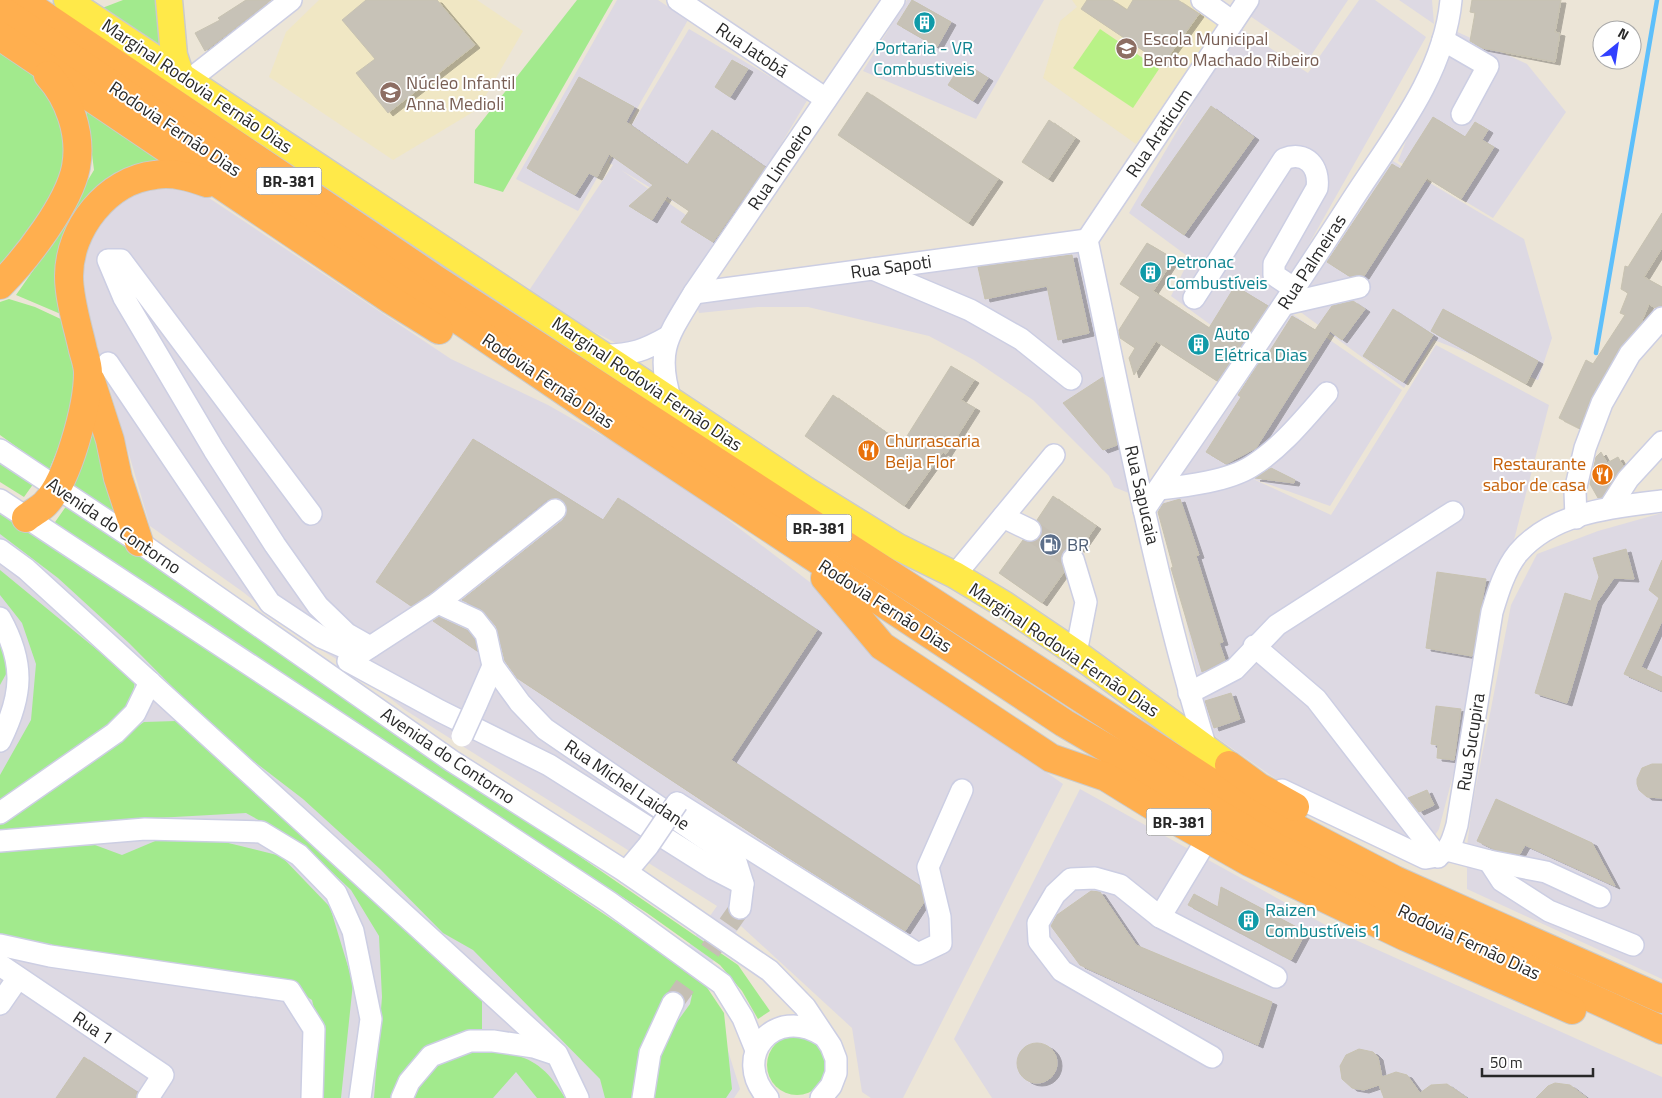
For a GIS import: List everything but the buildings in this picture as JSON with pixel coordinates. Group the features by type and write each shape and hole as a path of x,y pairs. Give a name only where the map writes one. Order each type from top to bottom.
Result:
{"highway":[{"name":"Rodovia Fernão Dias","path":"21,0 435,279 1221,789 1395,880 1594,967 1662,999"},
{"name":"Rodovia Fernão Dias","path":"0,9 748,516 1056,718 1277,848 1413,917 1662,1030"},
{"name":"BR-381","path":"0,36 232,193"},
{"name":"BR-381","path":"0,285 46,230 66,194 76,167 76,139 72,114 61,90 31,57"},
{"path":"139,542 118,478 98,367 75,313 69,276 73,251 83,226 100,201 124,185 154,174 186,176 232,193 391,300 490,361 617,428"},
{"path":"26,518 45,504 56,488 73,449 83,410 98,367"},
{"name":"BR-381","path":"748,516 830,582 882,646 1051,758 1106,777 1207,839 1249,862 1406,938 1662,1049"},
{"name":"BR-381","path":"1229,765 1259,787 1307,814 1594,967"}],"main road":[{"name":"Marginal Rodovia Fernão Dias","path":"67,0 806,490 890,542 1005,605 1229,765"},
{"path":"169,0 174,55 185,79"}],"street":[{"path":"185,79 291,0"},
{"name":"Rua Jatobá","path":"678,0 826,99"},
{"name":"Rua Limoeiro","path":"671,401 666,384 663,357 668,337 694,293 894,0"},
{"path":"1202,0 1233,22"},
{"name":"Rua Araticum","path":"1087,240 1248,0"},
{"name":"Rua Palmeiras","path":"1144,510 1290,296 1416,100 1436,64 1449,22 1451,0"},
{"path":"1443,40 1488,66 1462,114"},
{"path":"1194,298 1284,159 1292,156 1300,157 1309,162 1318,177 1316,188 1274,264 1274,275 1290,296 1359,287"},
{"name":"Rua Sapoti","path":"694,293 1087,240"},
{"name":"Rua Sapucaia","path":"1087,240 1144,510 1189,693 1206,748"},
{"path":"311,514 121,260 108,260 124,298 214,450 275,546 318,606 347,634 359,654"},
{"path":"873,269 970,310 1021,339 1071,379"},
{"path":"1576,518 1575,491 1585,448 1602,403 1630,354 1662,318"},
{"path":"605,355 628,355 668,337"},
{"path":"98,367 270,603 321,637 359,654 440,711 549,765 714,869 743,884"},
{"path":"1159,489 1202,484 1251,467 1283,442 1327,393"},
{"path":"1610,507 1628,479 1662,442"},
{"name":"Avenida do Contorno","path":"0,450 139,542 452,761 626,872 770,971 805,1007 822,1036 831,1046 836,1059 836,1073 831,1086 821,1098"},
{"path":"954,576 1054,455"},
{"name":"Avenida do Contorno","path":"0,500 609,902 722,984 743,1018 756,1050"},
{"name":"Rua Sucupira","path":"1443,853 1457,825 1492,612 1500,586 1518,553 1547,528 1610,507 1662,501"},
{"path":"328,674 438,603 555,510"},
{"path":"1189,693 1235,669 1254,646 1277,625 1453,512"},
{"path":"1004,517 1030,530"},
{"path":"0,550 26,569 557,1054 578,1098"},
{"path":"1073,559 1086,602 1076,654"},
{"path":"438,603 475,620 486,634 494,666 452,761"},
{"path":"0,618 8,633 20,672 14,709 0,741"},
{"path":"1254,646 1316,698 1443,853"},
{"name":"Rua Michel Laidane","path":"494,666 520,703 545,729 736,862 743,884 740,908"},
{"path":"0,698 9,681 20,672"},
{"path":"0,813 115,733 135,714 150,682"},
{"path":"1229,765 1425,858 1443,853 1546,872 1600,897"},
{"path":"626,872 648,846 677,803 918,954 941,943 940,917 928,866 962,790"},
{"path":"0,841 145,829 261,832 299,855 336,893 353,931 372,1019 360,1098"},
{"path":"1160,917 1207,839"},
{"path":"1489,861 1502,881 1549,911 1633,945"},
{"path":"1212,1057 1062,971 1039,941 1038,923 1055,894 1071,879 1095,878 1120,885 1160,917 1276,978"},
{"path":"0,945 50,956 290,991 314,1029 312,1098"},
{"name":"Rua 1","path":"0,965 163,1075 148,1098"},
{"path":"0,1004 18,978"},
{"path":"643,1098 650,1052 674,1003"},
{"path":"757,1093 754,1072 756,1050 762,1040 772,1031 784,1026 798,1025 811,1028 822,1036"},
{"path":"402,1098 409,1082 431,1056 470,1042 493,1041 534,1047 557,1054"}],"shaded area":[{"name":"Núcleo Infantil Anna Medioli","path":"319,0 477,0 523,31 478,109 393,160 269,77 286,32"},
{"path":"617,0 658,0 688,20 578,211 516,179"},
{"path":"907,0 1044,0 976,119 863,71"},
{"name":"Escola Municipal Bento Machado Ribeiro","path":"1072,0 1196,0 1222,20 1136,144 1043,78 1060,21 1077,7"},
{"path":"1256,0 1348,0 1310,57 1247,14"},
{"path":"1359,0 1375,0 1426,37 1248,352 1171,296 1190,258 1129,213 1238,27 1308,73"},
{"path":"1399,0 1432,0 1434,24"},
{"path":"689,29 808,99 727,234 621,170 722,240 665,329 623,347 526,295 613,165 609,163"},
{"path":"1451,29 1527,64 1566,112 1493,218 1398,161"},
{"path":"1388,158 1524,239 1552,338 1538,380 1434,340 1404,388 1291,305"},
{"path":"153,188 197,190 451,359 548,405 667,473 824,593 864,644 1063,784 903,1098 871,1098 862,1092 852,1028 741,926 698,980 709,990 740,1089 734,1098 0,1098 0,514 673,968 717,906 405,710 353,669 298,636 243,592 150,526 87,311 82,256 99,218 129,195"},
{"path":"1080,249 1131,494 1114,487 1109,476 1033,400 974,360 929,336 808,307 758,307 699,313 696,303"},
{"path":"1288,311 1402,390 1330,506 1251,478 1331,515 1436,345 1549,405 1439,829 1427,847 1276,779 1210,733 1161,503 1249,478 1170,493"},
{"path":"1662,513 1662,979 1467,889 1467,846 1472,807 1511,605 1537,554 1598,531"},
{"path":"1080,789 1340,933 1662,1077 1662,1098 992,1098 954,1039"}],"green space":[{"path":"123,0 164,0 167,53 97,10"},
{"path":"577,0 613,0 503,192 474,183 475,130"},
{"path":"1100,29 1159,69 1133,108 1073,68"},
{"path":"0,48 43,83 72,124 71,167 0,274"},
{"path":"86,108 171,167 111,180 63,315 16,295 37,265 94,170"},
{"path":"9,299 35,307 65,321 73,349 75,373 72,402 65,429 49,470 0,435 0,302"},
{"path":"93,420 119,518 71,490"},
{"path":"0,460 34,483 24,497 0,482"},
{"path":"67,505 738,965 770,1011 758,1019 742,991 720,965 647,913 53,525"},
{"path":"0,508 702,980 724,1013 732,1089 726,1098 653,1098 654,1077 664,1040 690,1004 692,995 677,985 648,1034 633,1098 605,1098 600,1079 473,950 443,933 380,869 303,799 221,736 129,643 58,578 0,534"},
{"path":"0,570 135,681 130,712 0,802 0,775 31,720 36,664 22,623 0,595"},
{"path":"0,630 11,665 0,685"},
{"path":"176,721 482,1000 482,1035 447,1039 409,1066 396,1098 374,1098 382,997 379,936 351,890 303,845 246,813 156,818 0,833 0,818 36,797 144,722"},
{"path":"208,838 281,856 330,907 353,983 341,1098 317,1098 318,1025 312,1000 290,986 0,938 0,851 95,845 122,855 160,839"},
{"path":"797,1035 814,1040 822,1048 827,1065 822,1082 814,1090 797,1095 780,1090 772,1082 767,1065 772,1048 780,1040"},
{"path":"481,1047 509,1053 539,1066 548,1074 565,1098 537,1098 516,1072 493,1098 411,1098 424,1076 439,1063 457,1054"}],"waterway":[{"path":"1596,353 1657,0"}],"tunnel":[{"path":"1030,530 1073,559"},
{"path":"673,1003 740,908"}],"place":[{"name":"Portaria - VR Combustiveis","path":"924,23"},
{"name":"Escola Municipal Bento Machado Ribeiro","path":"1127,49"},
{"name":"Núcleo Infantil Anna Medioli","path":"390,93"},
{"name":"Petronac Combustíveis","path":"1150,272"},
{"name":"Auto Elétrica Dias","path":"1198,344"},
{"name":"Churrascaria Beija Flor","path":"869,451"},
{"name":"Restaurante sabor de casa","path":"1602,474"},
{"name":"BR","path":"1051,545"},
{"name":"Raizen Combustíveis 1","path":"1249,920"}]}
